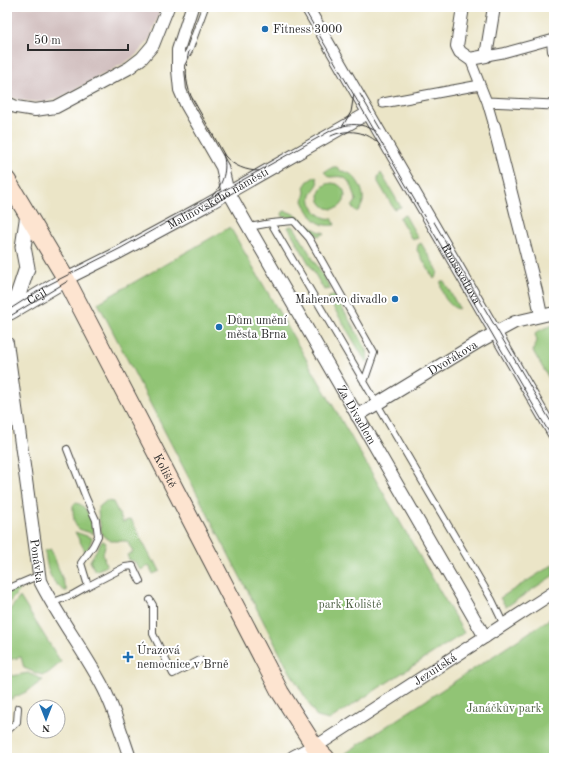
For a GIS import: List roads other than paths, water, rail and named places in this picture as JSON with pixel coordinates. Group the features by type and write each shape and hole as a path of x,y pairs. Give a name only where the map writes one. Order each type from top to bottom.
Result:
{"main road":[{"name":"Koliště","path":"7,180 66,279 280,692 321,753"}],"street":[{"path":"7,104 35,110 56,107 129,68 142,58 153,44 168,7"},
{"name":"Za Divadlem","path":"192,7 178,50 180,90 186,104 222,167 229,192 248,227 485,637"},
{"name":"Rooseveltova","path":"307,7 554,434"},
{"path":"463,7 457,46 460,52 470,59 487,102 536,291 541,316"},
{"path":"486,56 494,7"},
{"path":"470,59 503,53 552,40"},
{"path":"383,103 480,85"},
{"path":"487,102 554,105"},
{"name":"Malinovského náměstí","path":"66,279 118,253 229,192 368,113"},
{"path":"10,312 27,268 24,248 28,214"},
{"name":"Cejl","path":"10,312 66,279"},
{"name":"Dvořákova","path":"357,416 515,322 554,313"},
{"name":"Ponávka","path":"7,343 40,581 51,603 85,655 104,690 130,758"},
{"name":"Jezuitská","path":"321,753 485,637 554,592"},
{"path":"294,758 321,753"}],"lane":[{"path":"178,70 189,51 205,7"},
{"path":"551,51 552,40"},
{"path":"248,227 294,221 309,238 374,353 364,382"},
{"path":"272,223 376,404 492,600 504,625"},
{"path":"67,449 96,520 98,536 81,563 88,586"},
{"path":"51,603 72,595 125,566 133,566 140,581"},
{"path":"7,589 40,575"},
{"path":"150,600 153,605 153,634 173,674 200,660"},
{"path":"7,731 17,722 18,708"}],"tram line":[{"path":"303,7 554,441"},
{"path":"189,51 186,74 191,96 225,156 232,163 240,167 259,171"},
{"path":"342,127 351,112 354,94"},
{"path":"360,94 381,130"},
{"path":"7,311 46,286 121,248 332,130 354,124 376,131"},
{"path":"331,136 344,132 357,132 370,137 380,145"},
{"path":"212,196 216,192 224,176 225,165 223,154"},
{"path":"205,209 234,192"},
{"path":"434,222 554,427"},
{"path":"7,318 68,281"}],"place":[{"name":"Fitness 3000","path":"265,29"},
{"name":"Mahenovo divadlo","path":"395,299"},
{"name":"Dům umění města Brna","path":"219,327"},
{"name":"Úrazová nemocnice v Brně","path":"128,657"}],"park label":[{"name":"park Koliště","path":"350,604"},
{"name":"Janáčkův park","path":"504,708"}]}
